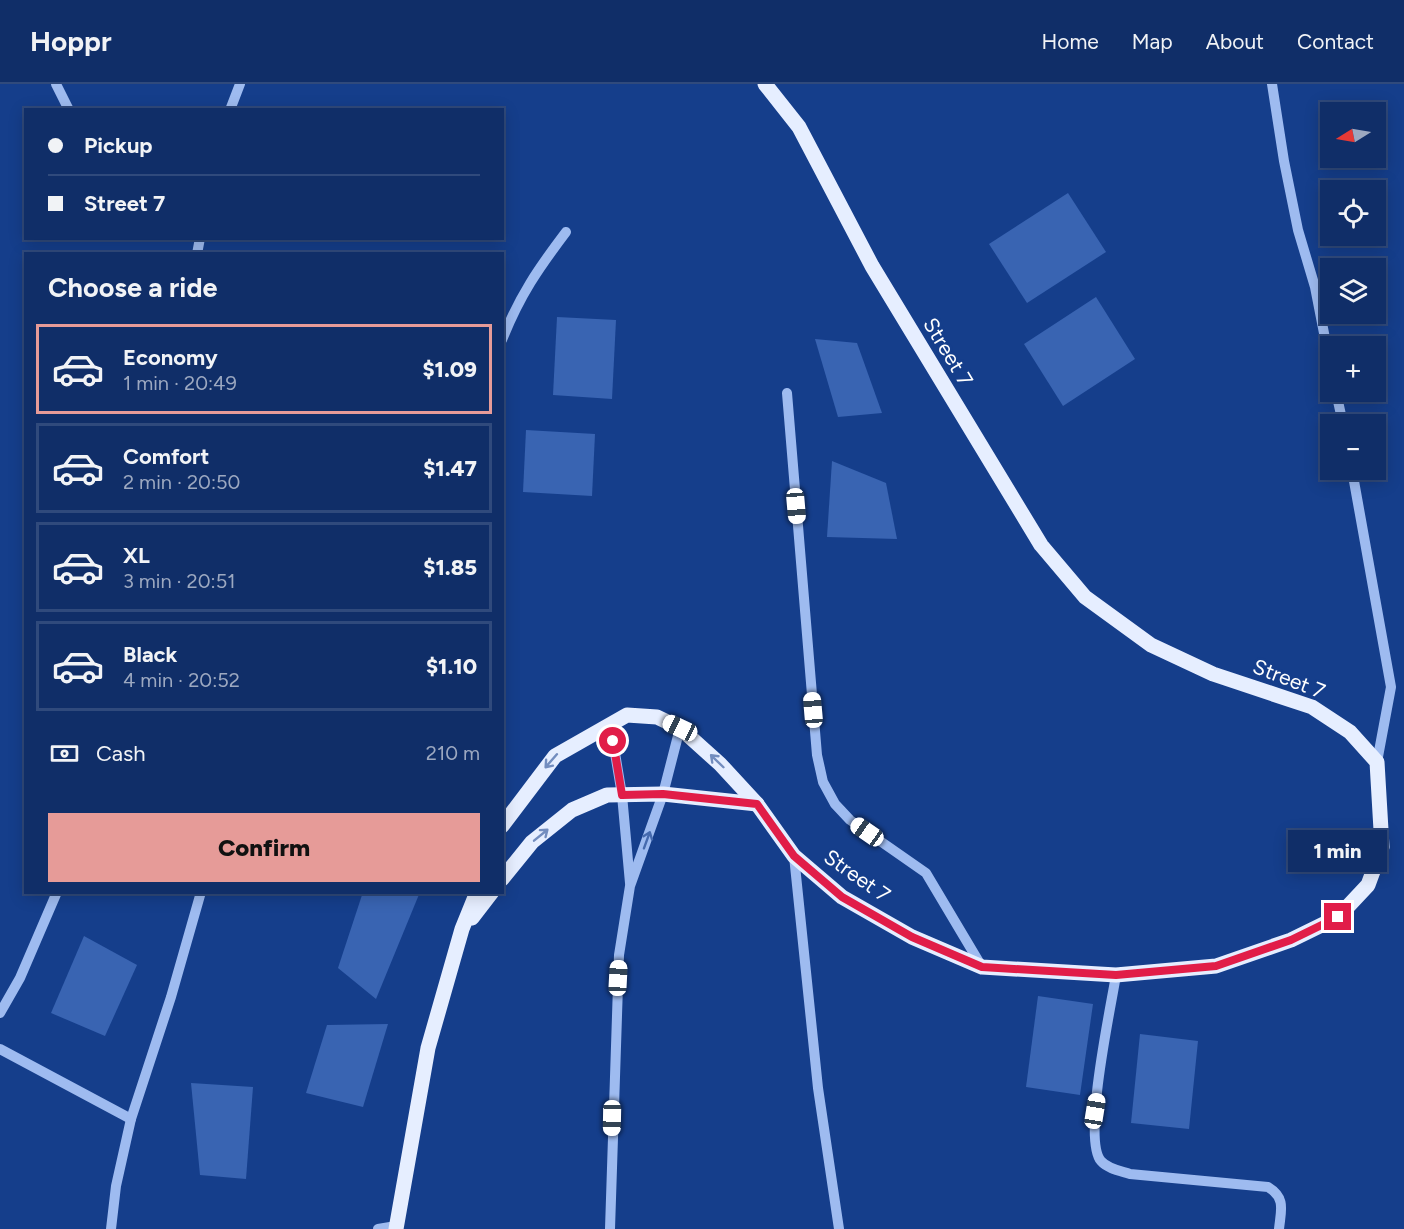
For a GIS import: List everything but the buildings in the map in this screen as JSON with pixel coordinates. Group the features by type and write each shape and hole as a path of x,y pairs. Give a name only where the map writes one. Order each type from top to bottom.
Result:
{"main road":[{"name":"Street 7","path":"504,823 555,756 627,715 657,717 680,728 720,764 757,804 794,856 842,897 912,937 982,967 1116,975 1216,966 1291,940 1338,917 1368,885 1382,848 1377,762 1350,732 1312,707 1213,674 1151,645 1085,597 1041,545 872,266 799,127 765,84"},
{"path":"504,877 532,842 572,810 607,795 663,794 757,804"},
{"path":"396,1228 428,1048 462,929 476,894"},
{"path":"462,929 490,894"}],"street":[{"path":"56,84 68,108"},
{"path":"231,108 240,84"},
{"path":"1272,84 1288,184 1298,230 1315,286 1325,336"},
{"path":"504,335 533,275 566,232"},
{"path":"787,393 817,755 823,782 835,804 850,820 926,873 982,967"},
{"path":"1354,480 1391,687 1377,762"},
{"path":"610,723 622,795 630,886"},
{"path":"609,1229 620,955 630,886 663,794 680,728"},
{"path":"794,856 818,1088 839,1229"},
{"path":"0,1013 20,978 56,894"},
{"path":"111,1229 131,1119 171,997 200,894"},
{"path":"1116,975 1093,1135 1095,1150 1101,1161 1110,1168 1130,1174 1268,1187 1277,1192 1280,1199 1279,1229"},
{"path":"0,1049 131,1119"},
{"path":"378,1229 396,1228"}],"route":[{"path":"613,741 622,795 663,794 757,804 794,856 842,897 912,937 982,967 1116,975 1216,966 1291,940 1338,917"}]}
